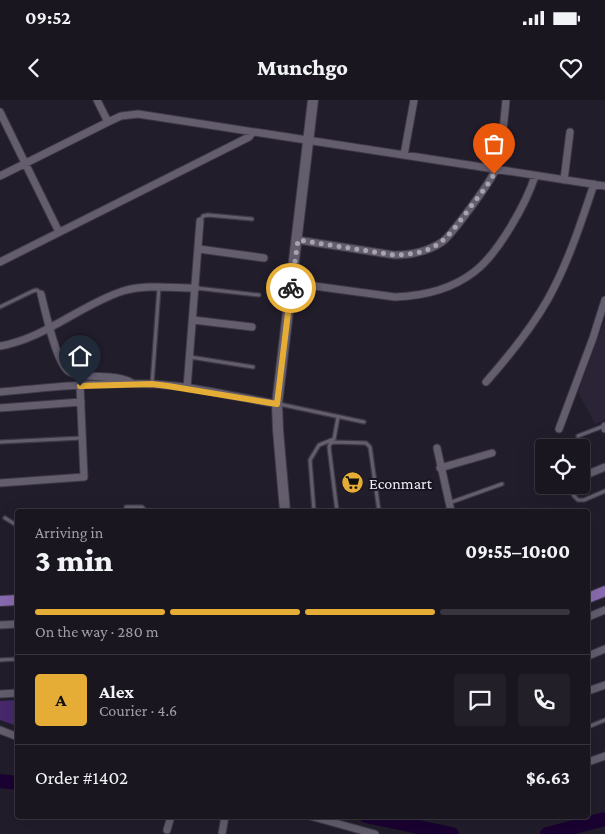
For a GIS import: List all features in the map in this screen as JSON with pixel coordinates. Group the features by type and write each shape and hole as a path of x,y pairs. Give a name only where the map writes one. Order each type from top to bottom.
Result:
{"main road":[{"path":"285,509 277,404 298,240 313,100"},
{"path":"590,597 605,591"},
{"path":"0,601 15,600"}],"street":[{"path":"97,100 108,122"},
{"path":"404,155 414,100"},
{"path":"298,240 394,255 410,255 421,252 444,241 490,181 496,170 506,100"},
{"path":"0,112 59,232"},
{"path":"0,176 108,122 128,114 138,114 605,186"},
{"path":"564,180 570,132"},
{"path":"0,262 249,137 252,133"},
{"path":"292,282 395,297 412,296 447,287 474,272 485,261 526,201 535,176"},
{"path":"486,382 526,334 549,298 575,240 594,184"},
{"path":"187,388 200,221"},
{"path":"198,249 264,258"},
{"path":"0,346 50,328 121,291 136,287 196,288"},
{"path":"41,294 62,364 68,372 122,379 135,385"},
{"path":"560,429 605,300"},
{"path":"193,320 252,327"},
{"path":"0,392 80,386 152,384 187,388 277,404"},
{"path":"0,484 84,477 80,386"},
{"path":"0,408 81,402"},
{"path":"436,448 450,509"},
{"path":"440,468 492,453"},
{"path":"590,473 605,467"},
{"path":"590,616 605,610"},
{"path":"0,625 15,624"},
{"path":"590,655 605,649"},
{"path":"590,691 605,685"},
{"path":"0,694 15,693"},
{"path":"0,730 15,736"},
{"path":"590,760 605,756"},
{"path":"167,830 170,819"},
{"path":"222,834 224,819"},
{"path":"321,819 375,834"}],"lane":[{"path":"200,221 203,216 208,214 252,219"},
{"path":"152,384 159,287"},
{"path":"196,288 259,295"},
{"path":"0,307 33,291 38,290 41,294"},
{"path":"190,357 253,367"},
{"path":"277,404 364,422"},
{"path":"337,509 329,446 333,440 338,417"},
{"path":"578,436 605,427"},
{"path":"0,442 83,438"},
{"path":"314,509 310,460 319,444 333,440 366,443 369,445 379,509"},
{"path":"449,503 502,484"},
{"path":"573,494 578,500 584,500 605,491"},
{"path":"126,507 142,507 144,509"},
{"path":"5,518 15,524"},
{"path":"0,660 15,659"},
{"path":"590,726 605,720"}],"shaded area":[{"path":"605,320 605,420 595,424 578,392"},
{"path":"15,700 15,725 0,720 0,701"}],"waterway":[{"path":"0,781 15,783"},
{"path":"380,819 452,834"},
{"path":"547,834 605,819"}],"way so far":[{"path":"291,288 298,240 394,255 410,255 433,248 444,241 494,174"}],"place":[{"name":"Econmart","path":"353,483"}],"route":[{"path":"80,386 152,384 187,388 277,404 291,288"}]}
